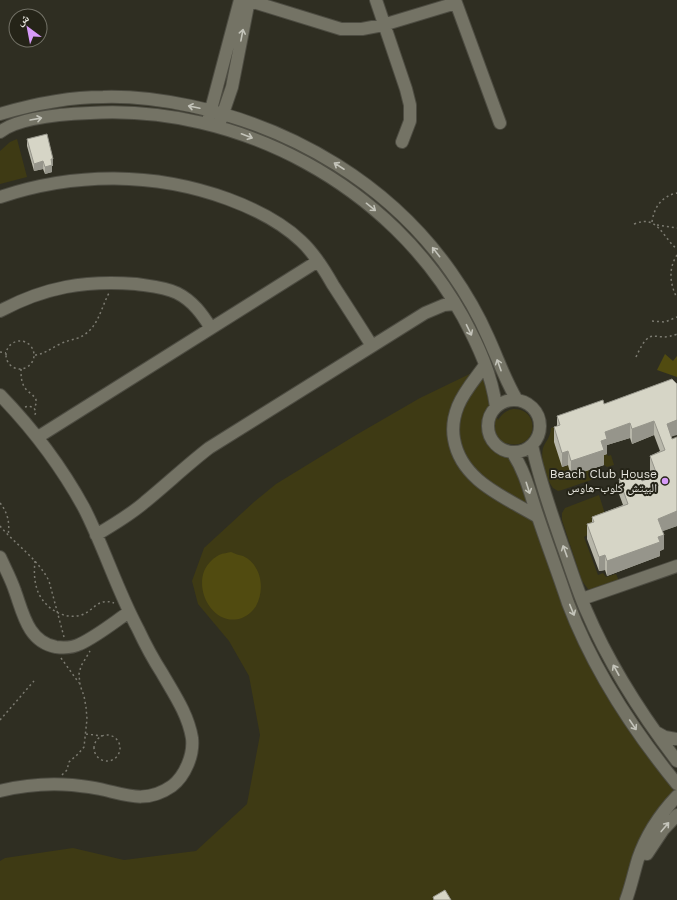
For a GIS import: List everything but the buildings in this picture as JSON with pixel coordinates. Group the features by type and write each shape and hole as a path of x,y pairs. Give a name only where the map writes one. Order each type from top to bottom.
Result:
{"street":[{"path":"213,125 210,110 240,0"},
{"path":"213,125 222,114 232,87 248,0 341,28 362,29 383,25 455,1 500,123"},
{"path":"376,0 410,105 410,121 402,142"},
{"path":"223,61 236,64"},
{"path":"496,407 493,387 485,365 466,324 455,304 422,257 382,215 331,177 270,145 238,132 213,125 165,116 139,113 105,112 72,114 16,123 3,130 0,114 34,104 69,99 104,97 139,98 210,110 276,132 308,147 338,165 368,186 391,205 433,248 467,297 489,338 507,382 517,400"},
{"path":"0,197 42,185 70,180 134,178 183,185 210,193 260,212 282,225 302,241 318,261 372,346"},
{"path":"38,437 318,261"},
{"path":"0,311 16,302 66,286 92,283 145,285 177,293 191,302 202,314 210,328"},
{"path":"96,535 145,503 187,464 209,448 433,308 455,304"},
{"path":"485,365 463,395 457,407 453,433 455,446 460,459 476,480 538,517"},
{"path":"0,395 38,437 70,484 96,535 126,614 145,643 180,703 192,740 190,757 184,772 173,785 159,794 142,798 126,796 99,789 62,784 43,784 16,787 0,791"},
{"path":"517,400 530,404 538,414 540,421 540,434 532,445 519,452 512,452 506,451 494,444 488,432 489,418 496,407 502,402 517,400"},
{"path":"532,445 544,491 582,599 596,632 630,694 677,761"},
{"path":"512,452 521,468 569,604 593,657 627,716 653,754 677,784"},
{"path":"0,557 14,589 26,623 38,639 44,643 60,647 72,647 87,640 126,614"},
{"path":"582,599 677,566"},
{"path":"656,732 665,737 677,739"},
{"path":"629,898 638,858 646,839 656,822 677,796"},
{"path":"629,898 648,853 662,830 677,815"}],"path":[{"path":"652,222 656,207 667,196 677,192"},
{"path":"634,224 645,221 652,222 677,250"},
{"path":"656,225 677,228"},
{"path":"677,255 670,275 672,287 677,298"},
{"path":"35,355 46,353 64,342 79,338 86,334 97,322 109,293 118,283"},
{"path":"652,321 665,322 677,317"},
{"path":"636,357 644,341 648,337 654,335 670,336 677,334"},
{"path":"20,340 30,344 35,355 32,363 26,368 17,369 10,365 6,353 7,349 12,343 20,340"},
{"path":"0,352 6,353"},
{"path":"21,369 21,379 23,384 26,389 36,398 37,401 34,408"},
{"path":"0,503 8,517 8,536"},
{"path":"0,526 45,573 49,581 64,638"},
{"path":"35,561 35,579 39,594 46,604 57,612 68,616 79,616 86,613 96,605 110,602 117,605 126,614"},
{"path":"85,653 95,648"},
{"path":"80,685 79,674 81,666 90,651"},
{"path":"62,784 63,773 66,770 68,762 78,754 84,746 86,734 86,707 84,696 72,671 60,657 65,656"},
{"path":"0,720 34,681"},
{"path":"86,734 114,736 120,743 121,751 113,760 104,761 95,754 94,745 98,738 102,736"}],"shaded area":[{"path":"17,139 27,177 0,184 0,151 10,142"},
{"path":"665,354 673,361 677,356 677,377 657,370"},
{"path":"480,369 484,380 486,377 489,396 498,420 505,412 512,409 524,411 529,416 532,423 530,437 524,442 516,444 506,443 562,604 607,697 676,794 623,900 0,900 0,861 5,858 73,848 124,860 196,851 247,804 260,735 249,676 229,641 198,604 192,581 204,548 276,484 420,398"},
{"path":"556,426 563,467 568,465 592,468 594,479 558,491 553,488 544,469 542,453 550,435 551,428"},
{"path":"607,454 608,456 611,455 614,465 607,467 604,465 601,456"},
{"path":"599,495 607,520 584,537 598,575 603,573 606,577 616,574 619,581 591,590 588,589 582,581 562,520 562,513 565,508"},
{"path":"231,552 243,556 254,565 260,578 261,586 259,600 253,610 242,618 231,620 221,617 206,601 202,579 205,569 216,556"}],"place":[{"name":"Beach Club House البيتش كلوب-هاوس","path":"665,481"}]}
